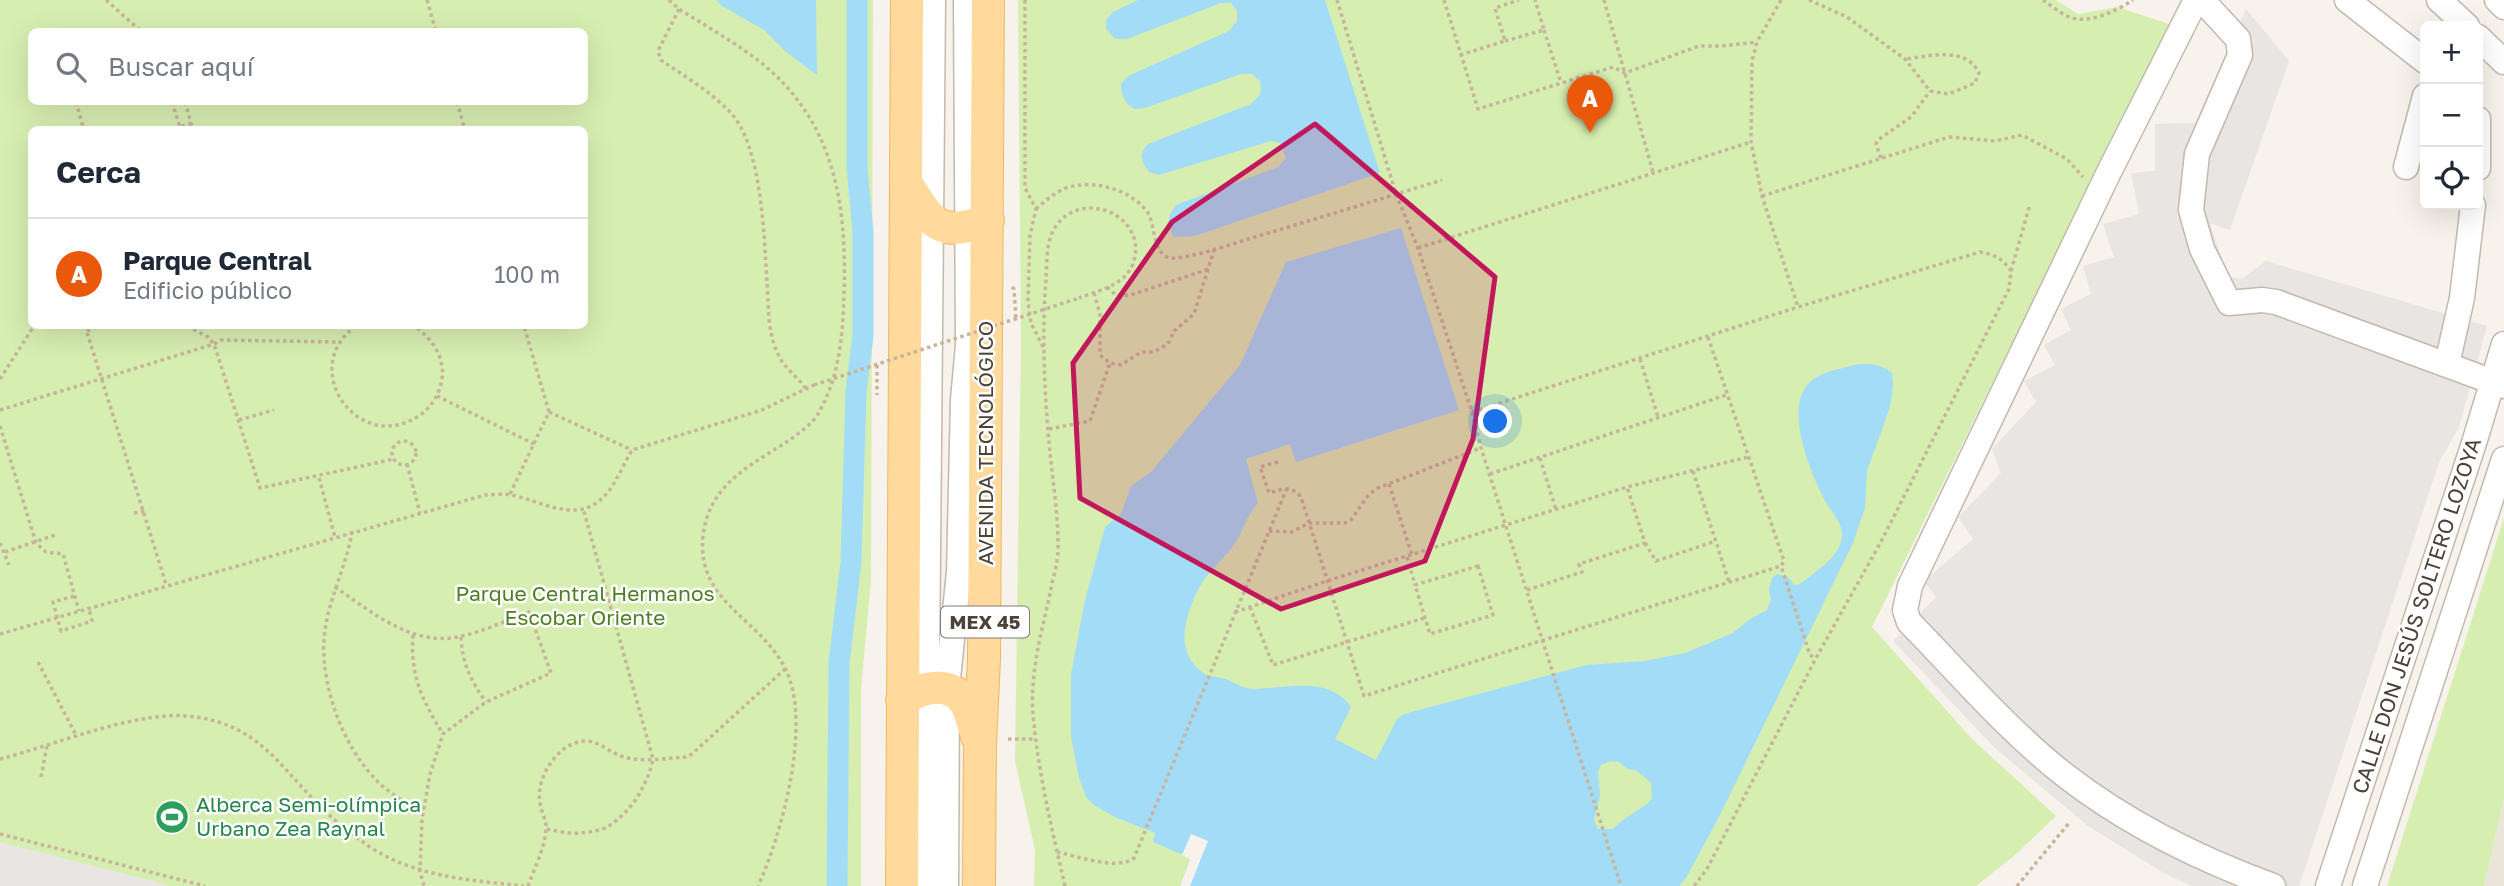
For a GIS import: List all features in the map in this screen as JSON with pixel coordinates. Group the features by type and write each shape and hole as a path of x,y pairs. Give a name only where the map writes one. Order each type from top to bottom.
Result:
{"main road":[{"path":"902,886 925,692 906,184 907,0"},
{"name":"AVENIDA TECNOLÓGICO","path":"979,886 994,742 984,659 977,224 988,0"},
{"path":"906,184 936,224 950,229 977,224"},
{"path":"925,692 957,694 994,742"}],"street":[{"path":"925,886 933,0"},
{"path":"946,886 925,692 959,572 963,400 977,224 966,0"},
{"path":"2196,0 1910,586 1905,610 1909,622 2016,732 2064,775 2106,805 2166,840 2230,870 2273,886"},
{"path":"2202,0 2238,40 2240,55 2197,154 2191,210 2202,249 2229,303 2262,300 2276,302 2498,384"},
{"path":"2347,0 2420,57"},
{"path":"2440,0 2462,21"},
{"path":"2497,0 2504,6"},
{"path":"2483,42 2504,62"},
{"path":"2406,167 2420,115"},
{"path":"2447,364 2462,298 2472,210"},
{"name":"CALLE DON JESÚS SOLTERO LOZOYA","path":"2328,886 2474,443 2498,384 2504,344"},
{"path":"2474,443 2504,458"},
{"name":"CALLE DON JESÚS SOLTERO LOZOYA","path":"2365,886 2504,458"}],"path":[{"path":"106,0 138,28"},
{"path":"427,0 435,28"},
{"path":"669,0 760,62 786,87 808,116 831,159 839,191 846,249 838,360 829,391 814,419 796,436 736,474 722,489 710,511 704,534 703,563 709,581 726,603 762,638 785,669 791,686 795,715 790,779 781,825 758,886"},
{"path":"1025,0 1025,188 1036,209"},
{"path":"1337,0 1396,194 1418,248 1472,412 1481,448 1621,886"},
{"path":"1444,0 1478,109 1613,67 1625,73 1699,46 1757,41"},
{"path":"1505,41 1495,8 1516,0"},
{"path":"1535,0 1560,83"},
{"path":"1604,0 1653,172"},
{"path":"1781,0 1757,41 1752,61 1751,142 1762,196 1798,307"},
{"path":"1809,0 1847,17 1905,59 1930,91 1949,94 1975,83 1979,73 1974,64 1964,57 1940,55 1905,59"},
{"path":"2043,0 2069,17 2084,19 2102,16 2133,0"},
{"path":"679,9 658,56 704,90 730,113 741,128 758,189 773,341 779,356 806,389"},
{"path":"1460,55 1544,30"},
{"path":"1881,158 1876,144 1878,140 1911,117 1930,91"},
{"path":"77,105 83,126"},
{"path":"173,105 179,126"},
{"path":"186,105 192,126"},
{"path":"458,105 464,126"},
{"path":"185,126 192,123"},
{"path":"1762,196 1949,137 1995,141 2022,135 2067,159 2099,194"},
{"path":"1418,248 1751,142"},
{"path":"1044,349 1031,323 1028,302 1030,235 1036,209 1049,197 1068,188 1089,185 1113,188 1132,199 1146,211 1153,223 1161,253 1170,258 1214,250 1442,180"},
{"path":"1695,886 1707,869 1816,658 1883,538 2009,289 2011,271 2030,204"},
{"path":"549,412 632,450 762,410 814,385 1016,319 1079,298 1107,288 1126,276 1132,266 1135,250 1132,232 1122,218 1106,209 1086,208 1067,214 1053,231 1049,246 1044,349 1058,555 1033,678 1036,739 1065,886"},
{"path":"1094,292 1100,314 1100,355 1110,363 1121,365 1141,352 1154,352 1168,344 1181,324 1194,314 1214,250"},
{"path":"1472,412 1798,307 1980,252 1992,253 2011,271"},
{"path":"1107,288 1117,296 1131,295 1209,269"},
{"path":"1014,289 1016,319"},
{"path":"0,379 32,329"},
{"path":"86,329 167,585"},
{"path":"193,329 208,337 214,344 260,488 394,459"},
{"path":"352,329 338,342 332,359 331,373 335,388 343,404 357,417 374,425 392,426 411,422 426,411 437,396 442,379 436,346 419,329"},
{"path":"510,494 549,412 525,329"},
{"path":"1708,337 1783,561 1782,566 1810,654 1816,658"},
{"path":"0,410 221,340 338,342"},
{"path":"1640,358 1658,417"},
{"path":"1048,429 1090,421 1110,363"},
{"path":"877,365 877,394"},
{"path":"1490,474 1726,395"},
{"path":"437,396 534,444"},
{"path":"239,420 274,410"},
{"path":"0,426 36,542 46,552 63,554 79,611"},
{"path":"411,443 416,453 413,461 400,464 394,459 396,445 411,443"},
{"path":"1269,531 1292,532 1309,523 1345,523 1351,520 1369,494 1388,483 1481,448"},
{"path":"0,634 485,495 510,494 565,510 583,508 598,501 610,489 632,450"},
{"path":"1235,612 1627,487 1748,457"},
{"path":"1540,458 1556,510"},
{"path":"1278,462 1261,467 1269,493 1287,488 1295,490 1301,497 1364,696 1782,566"},
{"path":"407,464 420,513"},
{"path":"1693,471 1728,582"},
{"path":"318,477 335,537"},
{"path":"1388,483 1424,618 1430,634 1493,615 1478,566 1415,584"},
{"path":"1627,487 1645,543 1656,561 1716,541"},
{"path":"1057,852 1113,864 1122,864 1134,858 1287,488"},
{"path":"547,829 577,834 606,828 626,811 639,794 650,772 653,758 583,508"},
{"path":"134,513 145,511"},
{"path":"352,531 350,548 335,587 325,632 326,673 339,720 368,773 402,801 424,809"},
{"path":"5,552 58,534"},
{"path":"0,543 9,565"},
{"path":"1527,590 1582,572 1579,564 1645,543"},
{"path":"335,587 413,635 436,638 461,637 529,612 551,673 486,702 443,734 430,774 424,809 420,871 424,886"},
{"path":"74,596 53,602 61,631 92,621 89,609"},
{"path":"1250,607 1273,665 1424,618"},
{"path":"413,635 414,674 421,695 443,734"},
{"path":"461,637 462,654 471,680 486,702"},
{"path":"38,662 77,737"},
{"path":"0,759 135,720 163,715 195,716 221,723 271,751 318,805 368,846 420,871 526,886 547,829 539,789 548,767 562,750 573,743 585,741 596,743 626,757 686,757 785,669"},
{"path":"994,742 1036,739"},
{"path":"41,777 47,746"},
{"path":"2017,886 2070,824"},
{"path":"0,834 205,886"}],"highlighted area":[{"path":"1315,124 1495,277 1473,439 1425,561 1281,609 1080,498 1073,363 1172,222"}],"shaded area":[{"path":"2246,9 2289,61 2230,230 2210,223 2228,277 2242,279 2266,261 2487,326 2459,427 2439,462 2299,886 2191,886 2162,872 2088,826 1995,748 1893,641 1936,597 1924,581 1973,539 1958,517 2001,473 1992,449 2036,402 2024,381 2055,365 2044,345 2071,330 2061,309 2091,294 2083,266 2114,257 2103,224 2139,214 2131,173 2155,171 2155,124 2195,123"},
{"path":"2504,799 2504,886 2484,886"},
{"path":"0,842 172,886 0,886"}],"green space":[{"name":"Parque Central Hermanos Escobar Oriente","path":"0,0 873,0 871,580 861,690 861,886 0,886"},
{"path":"1018,0 2056,0 2078,14 2117,7 2169,24 1872,627 1972,739 2056,816 2015,855 1976,886 1034,886 1035,850 1015,761 1021,339"},
{"path":"2504,518 2504,799 2484,886 2387,886"}],"water":[{"path":"716,0 816,0 817,75 786,52 764,30"},
{"path":"1138,0 1325,0 1380,173 1195,236 1174,237 1169,221 1176,205 1278,167 1286,158 1280,143 1271,141 1159,175 1149,172 1142,158 1148,144 1251,104 1261,93 1260,81 1252,74 1241,74 1145,108 1134,109 1124,98 1121,88 1128,76 1229,31 1237,21 1237,11 1231,3 1221,3 1127,39 1115,39 1106,29 1106,20 1113,12"},
{"path":"1401,228 1459,410 1296,462 1290,444 1246,459 1258,503 1235,544 1201,584 1186,622 1185,644 1193,664 1205,674 1249,689 1313,686 1334,692 1351,707 1335,739 1376,760 1397,719 1404,714 1586,665 1644,661 1685,653 1733,633 1767,610 1771,600 1769,589 1772,578 1777,574 1789,578 1794,585 1800,584 1832,557 1842,537 1839,523 1821,492 1803,444 1799,426 1802,395 1809,383 1817,377 1854,365 1876,365 1892,373 1890,407 1867,471 1865,508 1853,543 1719,817 1679,886 1180,886 1190,858 1153,842 1155,833 1115,817 1095,806 1086,797 1079,778 1071,736 1071,674 1085,600 1105,527 1121,514 1131,486 1151,472 1240,365 1286,262","holes":["1610,761 1619,762 1627,769 1637,771 1651,783 1652,799 1613,829 1598,829 1594,820 1600,796 1598,772 1601,765"]}],"pier":[{"path":"1191,834 1208,841 1190,886 1180,886 1190,859 1182,855"}],"waterway":[{"path":"837,886 839,663 851,562 856,392 863,335 863,232 857,167 857,0"}],"place":[{"name":"Parque Central","path":"1590,133"},
{"name":"Alberca Semi-olímpica Urbano Zea Raynal","path":"172,817"}]}
